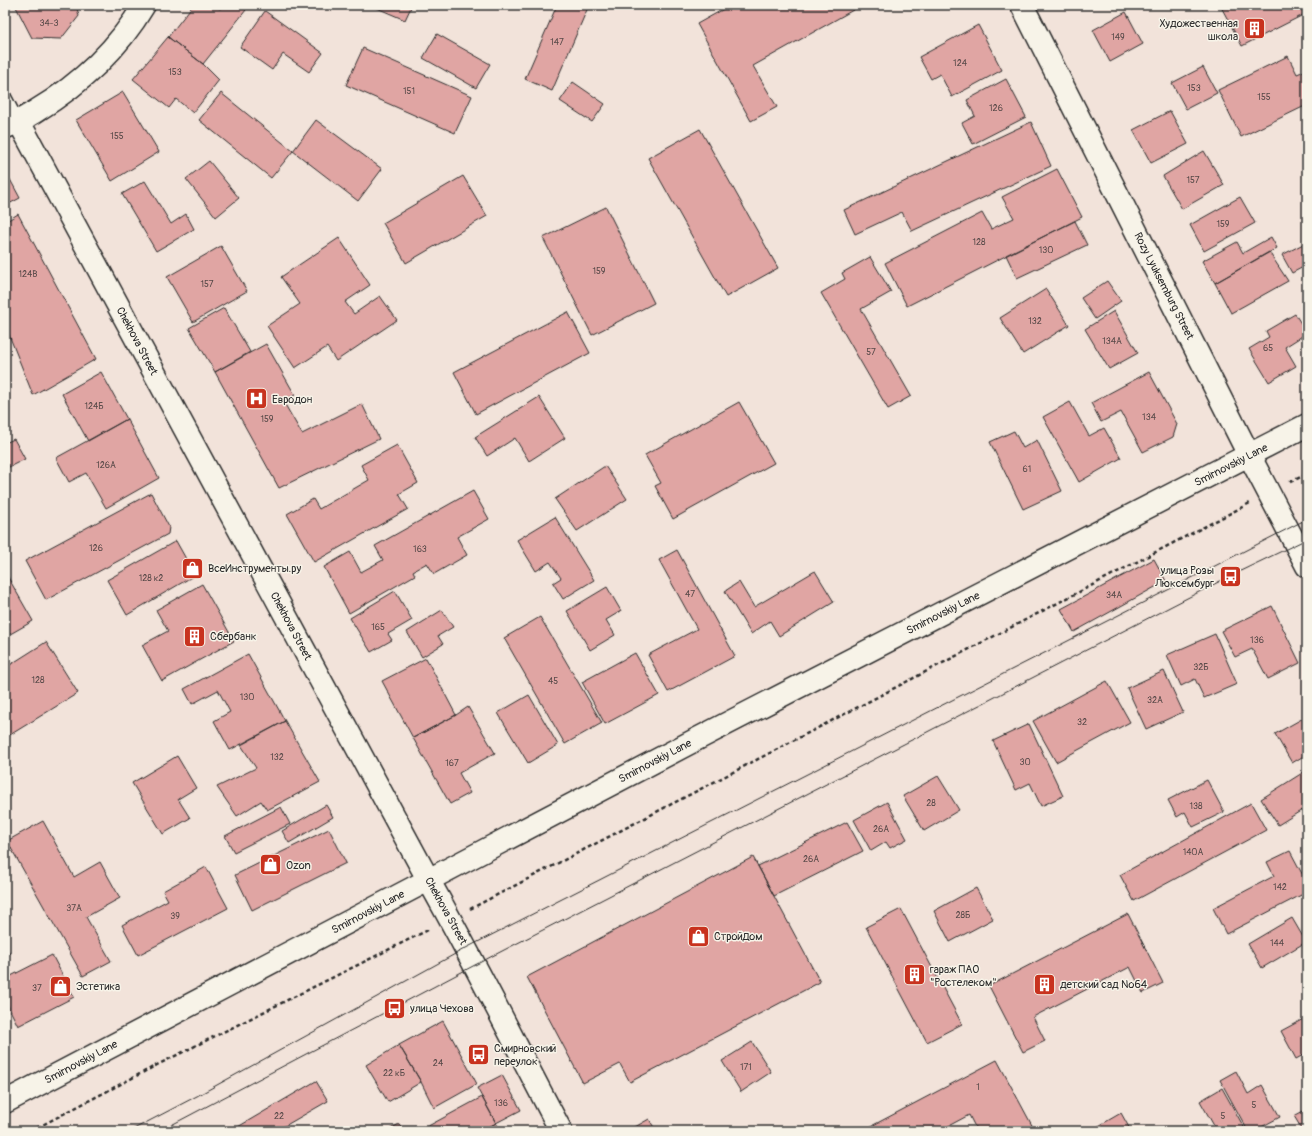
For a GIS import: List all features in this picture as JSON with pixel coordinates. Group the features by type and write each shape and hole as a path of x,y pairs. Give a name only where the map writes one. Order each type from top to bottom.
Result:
{"main road":[{"path":"12,125 58,98 99,63 133,22 144,5"},
{"name":"Rozy Lyuksemburg Street","path":"1022,5 1249,455 1307,566"},
{"name":"Chekhova Street","path":"12,125 450,919 561,1131"},
{"name":"Smirnovskiy Lane","path":"5,1102 429,881 699,738 1307,425"}],"lane":[{"path":"5,95 12,125"}],"path":[{"path":"30,1131 450,919 1307,474"}],"building":[{"path":"15,5 79,5 77,8 79,16 61,39 32,38"},
{"path":"193,5 215,5 220,9 224,5 240,5 246,10 203,64 168,37"},
{"path":"370,5 412,5 405,20"},
{"path":"557,5 589,5 552,91 525,79"},
{"path":"731,5 862,5 753,66 777,107 751,121 697,24"},
{"name":"Художественная школа","path":"1220,5 1307,5 1307,13 1242,46"},
{"path":"265,11 323,53 309,72 283,54 272,70 240,47"},
{"path":"1126,12 1143,44 1110,62 1093,30"},
{"path":"978,25 1002,70 952,97 940,74 931,79 919,57"},
{"path":"437,34 490,64 476,88 423,58"},
{"path":"168,37 203,64 219,80 193,113 176,99 169,108 133,79"},
{"path":"363,48 472,96 455,133 346,85"},
{"path":"1288,56 1297,74 1307,70 1307,105 1241,137 1218,90"},
{"path":"1203,67 1217,93 1186,109 1172,83"},
{"path":"1006,79 1026,117 973,144 962,123 975,116 967,100"},
{"path":"573,82 605,104 592,122 560,101"},
{"path":"123,92 159,152 112,181 76,120"},
{"path":"221,93 293,151 271,178 199,120"},
{"path":"1170,111 1188,144 1151,163 1133,130"},
{"path":"316,120 382,169 358,201 293,151"},
{"path":"1031,122 1051,166 912,231 902,212 855,234 844,210"},
{"path":"700,129 778,268 726,297 648,158"},
{"path":"1204,151 1224,185 1182,209 1163,176"},
{"path":"209,161 239,198 216,217 186,179"},
{"path":"1057,169 1082,217 907,306 885,263 982,213 991,229 1014,218 1002,197"},
{"path":"5,170 20,198 5,206"},
{"path":"463,176 487,216 406,263 383,223"},
{"path":"145,181 171,224 186,214 194,229 156,251 122,194"},
{"path":"1240,197 1255,223 1204,251 1190,225"},
{"path":"606,207 654,303 592,335 543,238"},
{"path":"18,214 96,359 33,395 5,325 5,222"},
{"path":"1075,221 1087,245 1017,278 1006,255"},
{"path":"1271,237 1277,248 1215,283 1202,261 1237,242 1243,253"},
{"path":"339,238 370,285 345,302 354,314 380,296 397,320 336,361 327,347 295,368 267,326 300,304 281,277"},
{"path":"1307,242 1307,265 1292,273 1282,255"},
{"path":"221,246 247,291 193,322 167,277"},
{"path":"1269,252 1288,281 1231,313 1215,283"},
{"path":"870,257 891,292 861,309 911,396 888,409 821,293 845,279 842,273"},
{"path":"1107,281 1121,301 1095,319 1081,298"},
{"path":"1046,289 1069,325 1023,354 1000,318"},
{"path":"224,308 250,352 215,372 189,328"},
{"path":"1114,311 1138,353 1109,369 1085,329"},
{"path":"568,312 590,353 476,414 454,372"},
{"path":"1295,314 1307,333 1285,347 1296,366 1269,382 1249,349 1269,337 1266,331"},
{"path":"266,344 295,395 283,401 302,434 362,404 379,439 279,488 215,372"},
{"path":"101,372 127,419 88,441 62,394"},
{"path":"1149,372 1177,424 1173,437 1143,452 1121,412 1101,422 1091,403"},
{"path":"539,397 565,438 529,461 515,438 487,456 475,437"},
{"path":"739,402 774,463 673,519 655,486 661,483 645,455"},
{"path":"1070,402 1089,436 1104,428 1121,458 1079,482 1043,417"},
{"path":"127,419 159,478 106,508 86,473 69,482 56,458"},
{"path":"1014,431 1023,448 1037,440 1062,491 1023,509 990,442"},
{"path":"14,439 25,459 5,469 5,443"},
{"path":"397,445 418,483 399,494 408,509 314,562 287,514 313,499 319,509 369,480 361,465"},
{"path":"605,466 627,499 577,531 555,499"},
{"path":"473,491 489,519 457,537 467,555 434,574 427,563 413,571 415,575 349,613 324,567 350,552 361,572 383,560 375,546"},
{"path":"151,493 169,527 168,534 46,600 25,561"},
{"path":"555,517 594,580 563,599 553,583 561,578 550,562 536,571 517,540"},
{"path":"176,541 195,575 127,615 107,580"},
{"path":"677,550 735,656 668,692 648,655 697,629 659,560"},
{"path":"1154,559 1166,581 1074,632 1061,609"},
{"path":"815,571 834,602 779,636 770,621 751,634 725,591 739,582 754,607"},
{"path":"5,572 33,621 5,637"},
{"name":"Сбербанк","path":"202,584 234,641 162,681 142,645 168,631 156,610"},
{"path":"607,587 621,611 606,620 615,635 590,650 567,611"},
{"path":"395,591 412,620 388,634 392,640 371,652 350,618"},
{"path":"1272,606 1300,663 1268,679 1252,649 1235,657 1221,631"},
{"path":"442,610 453,627 438,636 443,644 422,657 407,632"},
{"path":"540,617 602,723 565,744 504,638"},
{"path":"1215,634 1237,684 1204,698 1195,679 1181,686 1167,655"},
{"path":"46,642 78,693 5,738 5,668"},
{"path":"635,653 659,695 605,724 582,682"},
{"path":"248,654 285,721 230,750 214,721 230,712 218,690 192,704 184,689"},
{"path":"426,658 456,715 413,738 382,681"},
{"path":"1164,671 1183,712 1146,729 1127,688"},
{"path":"1107,681 1130,722 1056,762 1033,721"},
{"path":"529,695 558,745 528,763 498,713"},
{"path":"468,707 495,753 459,773 470,793 450,804 413,738"},
{"path":"1307,716 1307,754 1292,763 1275,734"},
{"path":"285,721 320,782 267,810 261,801 237,816 217,787 256,768 241,745"},
{"path":"1029,724 1063,796 1041,806 1030,783 1016,790 993,741"},
{"path":"177,756 196,788 178,799 190,818 163,834 132,783"},
{"path":"1307,770 1307,807 1278,825 1261,799"},
{"path":"938,776 959,810 924,831 903,796"},
{"path":"1207,780 1224,812 1193,827 1185,812 1177,817 1168,800"},
{"path":"887,802 907,839 890,848 886,842 871,851 854,820"},
{"path":"1251,803 1266,830 1134,901 1120,875"},
{"path":"326,805 333,817 289,843 282,831"},
{"path":"281,807 290,824 234,852 225,836"},
{"path":"43,821 74,877 100,862 120,898 86,917 111,961 83,976 7,841"},
{"path":"847,822 863,851 774,896 758,866"},
{"path":"329,829 346,863 252,910 235,875"},
{"path":"1290,851 1307,883 1307,892 1226,934 1213,908 1274,876 1267,862"},
{"name":"СтройДом","path":"753,857 820,982 630,1082 620,1064 583,1083 527,977"},
{"path":"206,867 228,908 138,955 122,925 168,900 163,891"},
{"path":"976,888 993,919 950,942 934,911"},
{"name":"гараж ПАО \"Ростелеком\"","path":"901,909 962,1024 927,1042 866,927"},
{"name":"детский сад №64","path":"1128,914 1163,983 1143,993 1130,967 1033,1017 1045,1041 1023,1052 989,986"},
{"path":"1292,918 1306,942 1262,968 1248,944"},
{"path":"5,945 10,954 5,956"},
{"path":"52,955 74,997 18,1026 5,1000 5,979"},
{"path":"1307,1017 1307,1053 1296,1059 1281,1031"},
{"path":"443,1021 477,1084 434,1108 421,1082 399,1045"},
{"path":"752,1042 771,1072 741,1092 722,1061"},
{"path":"399,1045 421,1082 388,1102 366,1065"},
{"path":"997,1060 1035,1131 977,1131 969,1115 939,1131 862,1131"},
{"path":"1236,1071 1248,1094 1262,1085 1280,1117 1254,1131 1248,1131 1220,1080"},
{"path":"502,1075 521,1110 496,1123 477,1088"},
{"path":"316,1081 328,1101 276,1131 231,1131"},
{"path":"1222,1088 1246,1131 1217,1131 1200,1101"},
{"path":"482,1097 496,1123 482,1131 419,1131"},
{"path":"1307,1109 1307,1131 1303,1131 1294,1116"},
{"path":"1121,1113 1131,1131 1090,1131"},
{"path":"649,1119 656,1131 628,1131"},
{"path":"496,1123 501,1131 482,1131"},
{"path":"399,1124 403,1131 387,1131"}],"tram line":[{"path":"130,1131 197,1096 466,948 1307,519"},
{"path":"160,1131 475,965 1230,576 1307,539"}],"place":[{"name":"Художественная школа","path":"1254,29"},
{"name":"Евродон","path":"256,399"},
{"name":"ВсеИнструменты.ру","path":"192,568"},
{"name":"улица Розы Люксембург","path":"1230,576"},
{"name":"Сбербанк","path":"195,636"},
{"name":"Ozon","path":"271,865"},
{"name":"СтройДом","path":"699,936"},
{"name":"гараж ПАО \"Ростелеком\"","path":"914,975"},
{"name":"детский сад №64","path":"1044,984"},
{"name":"Эстетика","path":"61,986"},
{"name":"улица Чехова","path":"394,1008"},
{"name":"Смирновский переулок","path":"478,1054"}]}
